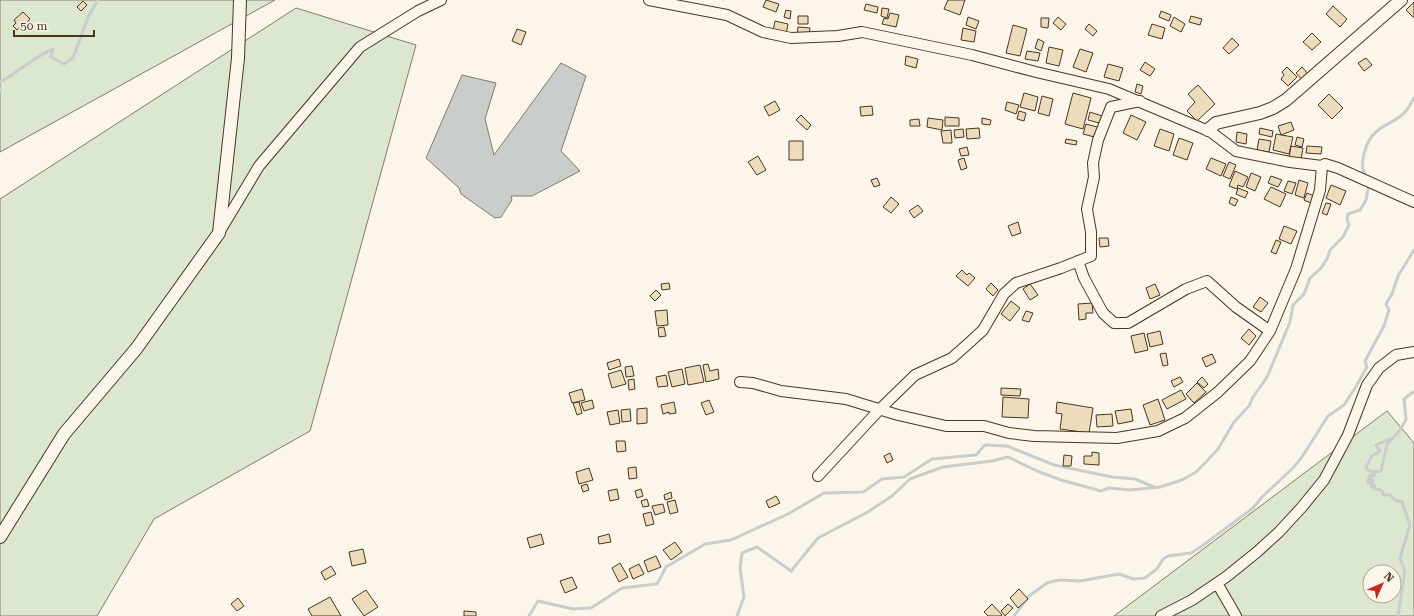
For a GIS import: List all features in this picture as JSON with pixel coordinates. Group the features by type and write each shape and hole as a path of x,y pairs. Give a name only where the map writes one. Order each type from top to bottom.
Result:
{"street":[{"path":"219,233 238,58 240,0"},
{"path":"0,537 64,434 136,349 219,233 259,166 360,47 418,11 441,0"},
{"path":"649,0 727,15 762,32 791,38 838,36 862,32 972,55 1109,89 1208,130 1236,151 1290,162 1322,166 1325,164 1338,168 1414,202"},
{"path":"1208,130 1216,123 1260,113 1273,108 1286,100 1401,0"},
{"path":"818,476 880,409 915,375 952,358 970,342 982,330 1004,294 1016,283 1091,256 1091,232 1087,209 1094,177 1093,163 1098,140 1111,107 1140,101"},
{"path":"740,382 753,383 781,391 846,399 946,426 984,426 1010,433 1034,436 1117,438 1158,431 1185,418 1218,392 1250,361 1270,331 1296,269 1320,190 1322,166"},
{"path":"1078,261 1084,278 1103,313 1114,323 1128,323 1186,289 1207,281 1236,307 1270,331"},
{"path":"1161,616 1192,600 1217,583 1258,552 1279,532 1324,480 1348,435 1367,385 1379,368 1396,355 1414,352"},
{"path":"1217,583 1236,616"}],"green space":[{"path":"0,0 275,0 0,152"},
{"path":"296,8 416,45 310,431 154,519 97,616 0,616 0,199"},
{"path":"1387,411 1414,443 1414,616 1114,616"}],"shaded area":[{"path":"561,63 586,76 561,151 580,171 532,196 511,196 512,200 501,217 495,218 461,194 459,188 426,158 462,75 496,83 485,119 494,155"}],"building":[{"path":"766,0 779,4 776,12 763,7"},
{"path":"948,0 965,0 960,15 944,9"},
{"path":"83,1 87,5 81,11 77,7"},
{"path":"1414,2 1414,18 1406,10"},
{"path":"866,4 878,7 877,13 864,10"},
{"path":"1333,6 1347,19 1340,27 1326,14"},
{"path":"882,8 889,9 887,18 881,16"},
{"path":"786,10 791,11 790,19 784,17"},
{"path":"1161,11 1171,15 1169,21 1159,17"},
{"path":"23,12 30,19 22,28 20,27 17,30 13,26 16,23 14,20"},
{"path":"890,13 899,15 896,27 882,24 884,18 888,19"},
{"path":"798,16 808,16 808,24 798,24"},
{"path":"1191,16 1202,19 1200,25 1189,22"},
{"path":"968,17 979,21 976,29 966,25"},
{"path":"1058,17 1066,24 1061,30 1053,23"},
{"path":"1174,17 1185,24 1181,32 1170,26"},
{"path":"1041,18 1049,18 1048,28 1041,27"},
{"path":"775,21 788,24 786,34 773,31"},
{"path":"1089,24 1097,31 1093,36 1085,29"},
{"path":"1152,24 1165,28 1162,39 1148,35"},
{"path":"1013,25 1027,29 1020,56 1006,53"},
{"path":"798,27 810,28 809,36 797,35"},
{"path":"963,28 976,31 974,42 961,40"},
{"path":"517,29 526,32 521,45 512,41"},
{"path":"1312,33 1321,42 1312,50 1303,42"},
{"path":"1232,38 1239,45 1229,54 1223,48"},
{"path":"1038,39 1044,42 1041,51 1035,48"},
{"path":"1049,47 1063,50 1059,66 1046,63"},
{"path":"1080,49 1093,53 1086,72 1073,67"},
{"path":"1027,51 1040,53 1038,61 1025,59"},
{"path":"906,56 918,59 916,68 905,65"},
{"path":"1366,58 1372,65 1364,71 1358,63"},
{"path":"1145,62 1155,69 1150,76 1140,70"},
{"path":"1108,64 1123,68 1119,81 1104,77"},
{"path":"1287,67 1297,77 1288,86 1281,79 1284,75 1282,72"},
{"path":"1302,67 1309,75 1303,81 1296,73"},
{"path":"1137,84 1143,86 1141,94 1135,92"},
{"path":"1198,85 1215,104 1197,121 1187,111 1195,102 1188,94"},
{"path":"1024,93 1038,97 1035,111 1020,107"},
{"path":"1073,93 1091,98 1083,129 1065,124"},
{"path":"1329,94 1343,108 1332,119 1318,105"},
{"path":"1042,96 1053,99 1049,116 1038,113"},
{"path":"775,101 780,110 769,116 764,107"},
{"path":"1007,102 1019,105 1016,114 1005,110"},
{"path":"872,106 873,115 861,116 860,107"},
{"path":"1019,111 1026,113 1024,121 1017,119"},
{"path":"1090,112 1105,117 1103,124 1088,120"},
{"path":"801,115 811,125 807,130 796,120"},
{"path":"1131,115 1146,122 1137,140 1123,133"},
{"path":"945,117 959,118 959,126 945,126"},
{"path":"928,118 943,120 942,130 927,127"},
{"path":"982,118 991,120 990,125 982,124"},
{"path":"919,119 920,126 910,126 910,120"},
{"path":"1291,122 1294,130 1281,135 1278,126"},
{"path":"1086,124 1101,128 1098,138 1083,134"},
{"path":"979,128 980,138 967,139 966,129"},
{"path":"1260,128 1273,131 1272,137 1259,134"},
{"path":"963,129 964,137 955,138 954,130"},
{"path":"1160,129 1174,134 1169,151 1154,146"},
{"path":"951,130 952,143 943,143 941,131"},
{"path":"1237,132 1247,134 1246,144 1236,142"},
{"path":"1276,134 1293,137 1289,154 1273,150"},
{"path":"1297,137 1304,139 1302,147 1295,145"},
{"path":"1179,138 1193,143 1187,160 1173,155"},
{"path":"1066,139 1077,141 1076,145 1065,143"},
{"path":"1259,139 1271,141 1269,152 1257,150"},
{"path":"789,141 803,141 803,160 789,160"},
{"path":"1291,146 1303,148 1301,160 1289,158"},
{"path":"1307,146 1322,147 1321,154 1306,153"},
{"path":"967,147 969,155 961,156 959,149"},
{"path":"758,156 766,170 757,175 748,162"},
{"path":"964,158 967,168 961,170 958,160"},
{"path":"1211,158 1226,164 1221,176 1206,169"},
{"path":"1229,162 1236,165 1230,179 1223,176"},
{"path":"1235,171 1248,177 1243,187 1238,185 1237,189 1229,186"},
{"path":"1251,173 1261,177 1255,191 1246,187"},
{"path":"1271,176 1282,180 1278,187 1268,183"},
{"path":"877,178 880,185 874,187 871,180"},
{"path":"1299,180 1308,183 1304,198 1295,195"},
{"path":"1288,181 1296,183 1292,194 1284,191"},
{"path":"1331,185 1346,191 1340,205 1326,198"},
{"path":"1271,187 1286,194 1280,207 1264,199"},
{"path":"1238,188 1248,192 1245,198 1236,194"},
{"path":"1307,193 1314,196 1311,203 1304,200"},
{"path":"891,197 899,204 891,213 883,207"},
{"path":"1231,197 1238,200 1235,206 1229,203"},
{"path":"1326,203 1331,204 1327,215 1322,213"},
{"path":"918,205 923,211 914,218 909,211"},
{"path":"1018,222 1021,233 1012,236 1008,226"},
{"path":"1284,226 1297,231 1291,244 1279,239"},
{"path":"1099,238 1108,238 1109,246 1100,247"},
{"path":"1276,240 1281,242 1276,254 1271,252"},
{"path":"962,270 967,275 969,273 975,278 968,286 956,276"},
{"path":"669,283 670,289 662,290 661,284"},
{"path":"991,283 998,290 993,296 986,289"},
{"path":"1030,284 1038,295 1030,300 1023,289"},
{"path":"1155,284 1160,295 1150,299 1146,288"},
{"path":"656,290 661,295 655,301 650,296"},
{"path":"1260,297 1268,303 1261,312 1253,307"},
{"path":"1011,301 1020,308 1010,321 1001,314"},
{"path":"1092,303 1093,313 1086,313 1086,319 1079,320 1078,304"},
{"path":"667,310 668,325 657,326 655,311"},
{"path":"1026,311 1033,313 1029,322 1022,320"},
{"path":"664,327 666,336 659,337 658,328"},
{"path":"1249,329 1256,336 1249,345 1241,338"},
{"path":"1160,331 1163,344 1150,347 1147,334"},
{"path":"1144,333 1148,350 1135,353 1131,336"},
{"path":"1166,353 1168,365 1163,366 1160,354"},
{"path":"1212,354 1216,362 1206,367 1202,358"},
{"path":"619,359 621,366 609,370 607,363"},
{"path":"708,364 710,371 718,369 719,379 706,382 703,365"},
{"path":"700,365 704,382 688,385 685,368"},
{"path":"632,366 634,376 626,377 625,367"},
{"path":"682,369 685,384 672,387 668,372"},
{"path":"621,370 626,384 612,388 608,374"},
{"path":"666,375 668,386 658,387 656,377"},
{"path":"1180,377 1183,382 1174,387 1171,381"},
{"path":"1202,377 1208,384 1204,388 1197,382"},
{"path":"634,379 635,389 629,390 628,380"},
{"path":"1197,383 1206,392 1194,403 1186,394"},
{"path":"1001,388 1021,389 1020,396 1001,395"},
{"path":"582,389 585,400 572,403 569,393"},
{"path":"1181,390 1186,399 1167,409 1162,400"},
{"path":"1003,397 1029,399 1028,418 1002,417"},
{"path":"1158,399 1165,420 1150,425 1143,405"},
{"path":"592,400 594,408 584,411 581,403"},
{"path":"709,400 714,412 706,415 701,403"},
{"path":"579,402 582,413 577,415 573,403"},
{"path":"674,402 676,413 669,414 669,412 663,414 661,405"},
{"path":"1057,402 1093,408 1089,433 1060,429 1062,414 1056,413"},
{"path":"647,408 647,423 637,424 637,409"},
{"path":"630,409 631,421 622,422 621,410"},
{"path":"1131,409 1133,421 1118,424 1115,411"},
{"path":"618,410 620,423 610,425 607,412"},
{"path":"1112,414 1113,426 1097,427 1096,415"},
{"path":"616,441 625,441 626,451 617,452"},
{"path":"1092,452 1099,453 1099,465 1084,464 1084,456 1092,456"},
{"path":"890,453 893,460 887,463 884,456"},
{"path":"1064,455 1072,456 1071,466 1063,466"},
{"path":"636,467 637,478 629,479 628,468"},
{"path":"589,468 593,480 579,484 576,472"},
{"path":"587,484 589,490 583,492 581,486"},
{"path":"617,489 619,499 610,501 608,491"},
{"path":"641,489 643,496 637,498 635,491"},
{"path":"671,492 672,498 665,500 664,495"},
{"path":"776,496 780,503 769,508 766,501"},
{"path":"647,499 649,506 643,507 641,501"},
{"path":"675,500 678,512 670,514 667,502"},
{"path":"663,504 665,512 655,515 652,506"},
{"path":"651,512 654,524 646,526 643,514"},
{"path":"541,534 544,544 530,548 527,538"},
{"path":"609,534 611,542 599,544 598,537"},
{"path":"675,542 682,552 671,560 663,550"},
{"path":"363,549 366,563 352,566 349,552"},
{"path":"656,556 661,567 648,572 644,561"},
{"path":"620,563 628,577 619,582 612,568"},
{"path":"639,564 644,574 633,579 629,569"},
{"path":"331,566 336,574 325,580 321,572"},
{"path":"572,577 577,588 565,593 560,581"},
{"path":"1019,589 1028,599 1018,608 1010,598"},
{"path":"366,590 378,607 364,616 352,599"},
{"path":"330,597 341,616 312,616 308,609"},
{"path":"238,598 244,606 237,611 231,604"},
{"path":"992,604 1002,615 1001,616 988,616 984,612"},
{"path":"1008,604 1013,608 1005,616 1001,611"},
{"path":"464,611 476,612 476,616 464,616"}],"waterway":[{"path":"0,82 39,56 53,49 51,57 64,64 73,58 89,15 98,0"},
{"path":"1367,177 1364,173 1363,160 1369,141 1372,136 1385,125 1396,120 1404,113 1414,98"},
{"path":"737,616 744,597 740,568 742,553 757,547 791,571 818,538 866,513 892,496 910,479 943,467 992,461 1008,457 1037,471 1061,480 1101,491 1109,488 1130,490 1160,487 1182,480 1196,472 1218,449 1234,422 1249,406 1253,397 1268,375 1290,322 1293,305 1304,294 1310,278 1321,268 1327,259 1330,250 1343,237 1349,225 1347,219 1348,214 1360,210 1366,200 1369,184"},
{"path":"1014,616 1029,596 1047,583 1059,580 1080,581 1119,574 1134,579 1145,578 1157,569 1163,559 1168,556 1191,553 1253,508 1263,496 1293,468 1302,457 1328,416 1344,405 1355,388 1367,367 1365,361 1384,326 1389,310 1386,304 1392,294 1398,276 1414,250"},
{"path":"1398,616 1405,571 1400,558 1410,525 1402,502 1395,500 1390,495 1383,495 1383,492 1381,490 1374,489 1371,486 1375,487 1372,483 1368,483 1368,480 1373,481 1369,477 1370,475 1374,476 1374,472 1381,471 1387,444 1397,434 1406,420 1404,399 1414,392"},
{"path":"1374,472 1367,470 1366,467 1372,456 1380,451 1376,445 1392,438"},
{"path":"529,616 538,601 573,609 591,608 622,588 657,584 666,567 705,544 731,540 788,514 824,493 863,492 882,479 904,477 932,459 976,455 985,445 1007,446 1054,465 1112,477 1135,479 1154,487"}]}
